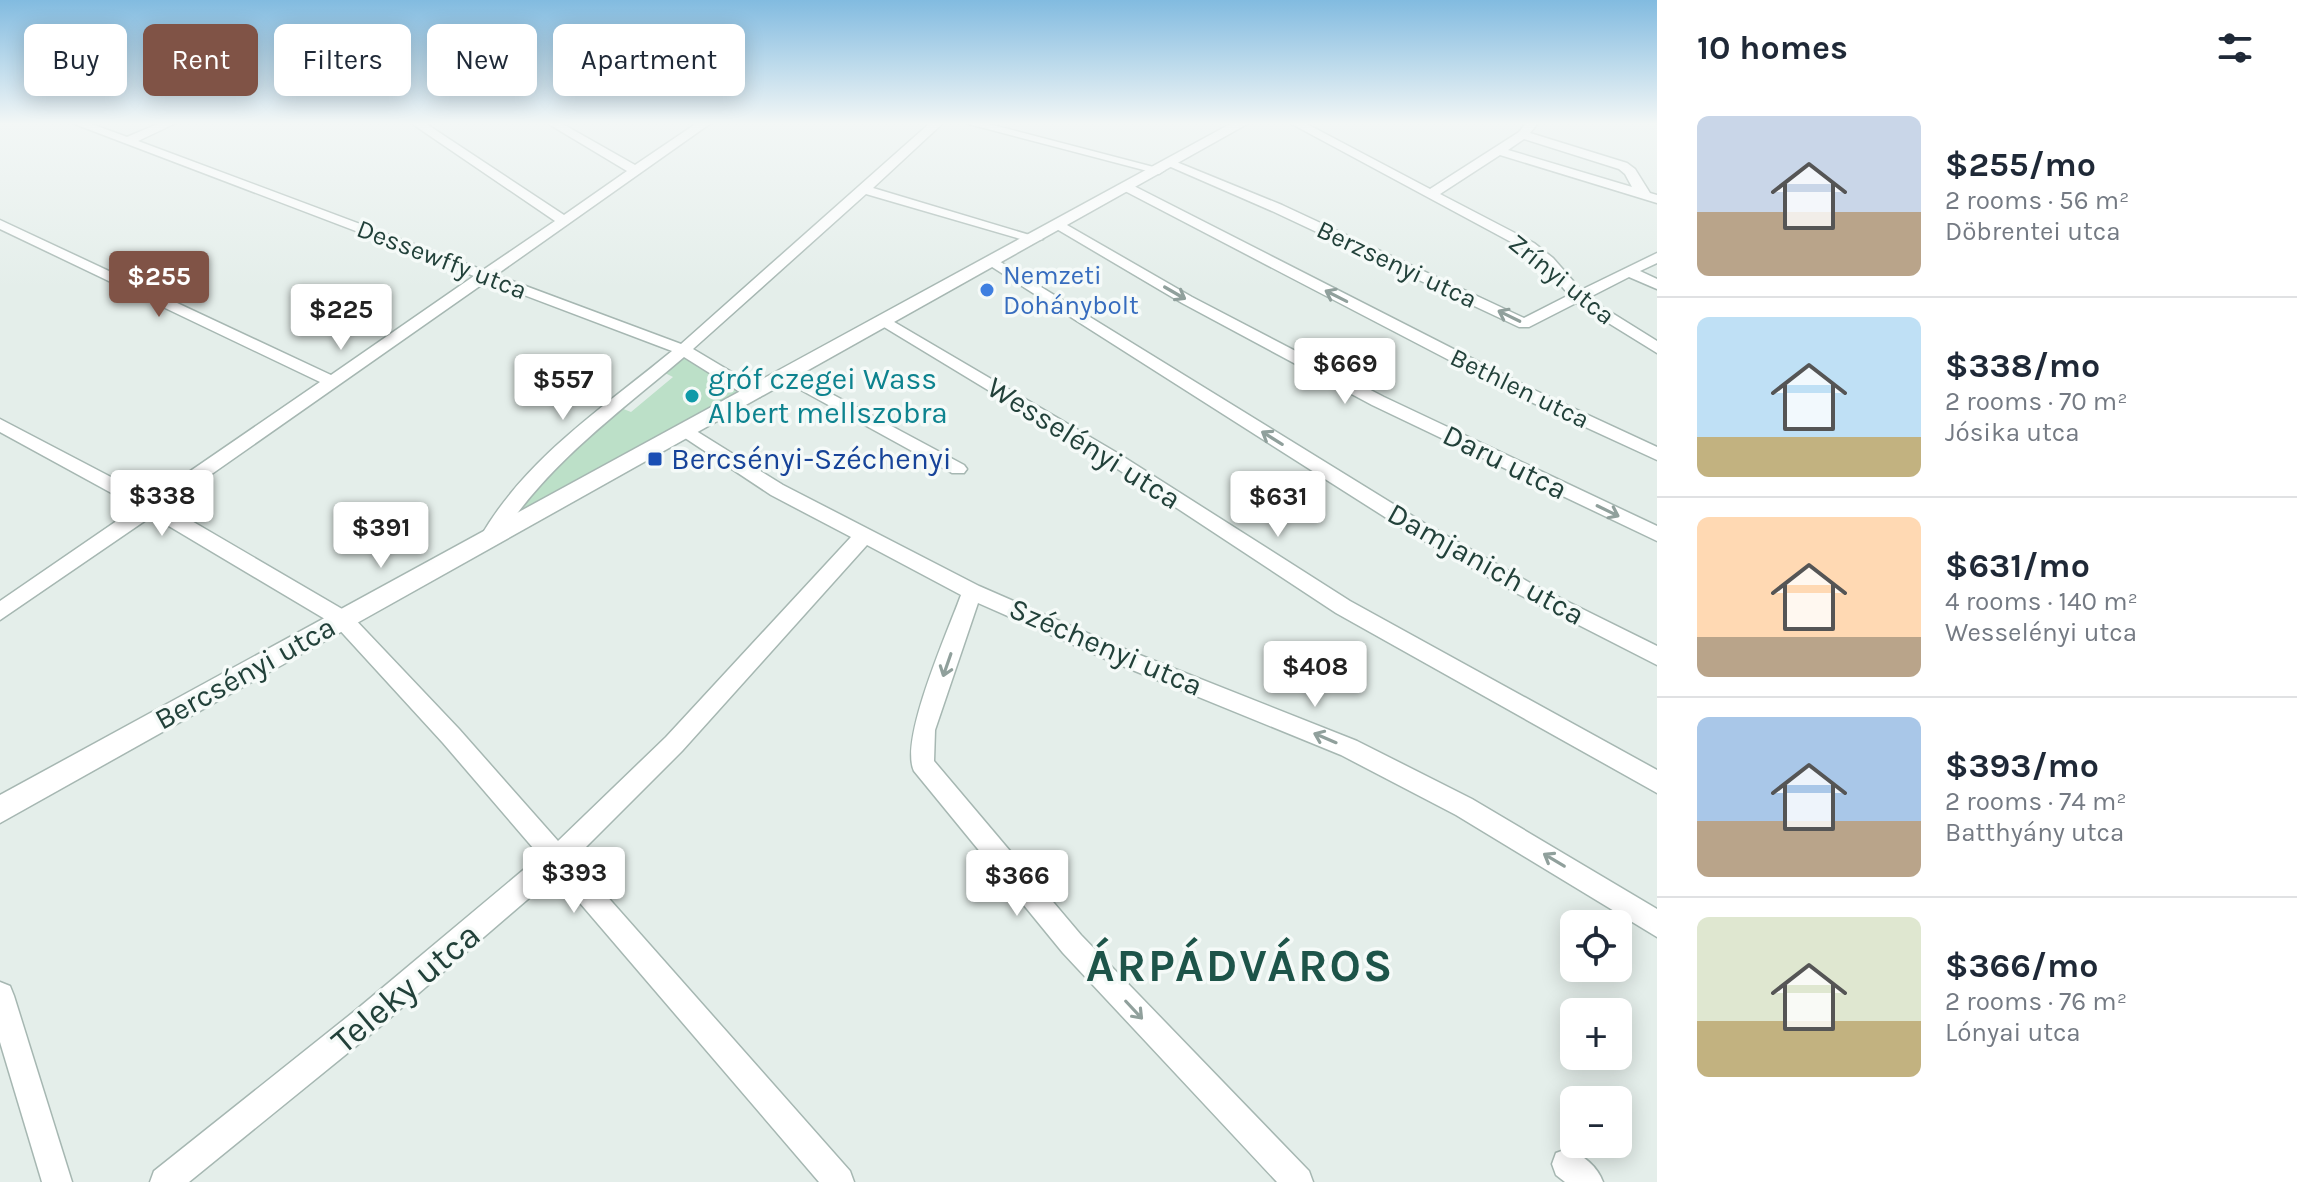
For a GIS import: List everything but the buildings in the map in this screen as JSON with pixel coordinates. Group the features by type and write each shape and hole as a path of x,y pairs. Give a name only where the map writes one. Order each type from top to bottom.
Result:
{"street":[{"name":"Dessewffy utca","path":"227,178 683,350 754,393"},
{"path":"500,178 564,221"},
{"path":"0,612 626,178"},
{"name":"Bercsényi utca","path":"491,536 513,502 571,443 683,350 875,178"},
{"name":"Bercsényi utca","path":"0,810 491,536 1144,178"},
{"name":"Berzsenyi utca","path":"1195,178 1277,208 1524,324 1578,296"},
{"name":"Zrínyi utca","path":"1403,178 1529,246 1548,261 1578,296 1615,324 1657,348"},
{"path":"1432,193 1456,178"},
{"path":"1585,178 1650,196"},
{"path":"1633,178 1650,196"},
{"name":"Bethlen utca","path":"1128,187 1526,393 1657,454"},
{"path":"863,189 1036,239"},
{"path":"0,224 333,382"},
{"name":"Daru utca","path":"1060,225 1187,300 1378,401 1657,534"},
{"path":"1578,296 1657,257"},
{"name":"Damjanich utca","path":"994,262 1417,528 1525,589 1657,656"},
{"path":"1629,271 1657,285"},
{"name":"Wesselényi utca","path":"884,321 1113,458 1343,607 1657,782"},
{"path":"787,375 958,469"},
{"path":"0,425 152,507 342,619 451,736 839,1182"},
{"name":"Széchenyi utca","path":"685,430 777,490 972,592 1110,652 1349,748 1464,807 1657,924"},
{"name":"Teleky utca","path":"165,1182 366,1020 557,858 674,744 864,536"},
{"path":"972,592 924,730 922,764 1072,944 1298,1182"},
{"path":"0,996 57,1182"}],"green space":[{"path":"683,350 754,393 491,536 616,406 631,412 673,377 659,370"}],"place":[{"name":"Nemzeti Dohánybolt","path":"987,290"},
{"name":"gróf czegei Wass Albert mellszobra","path":"692,396"},
{"name":"Bercsényi-Széchenyi","path":"655,459"}],"district":[{"name":"ÁRPÁDVÁROS","path":"1240,965"}]}
